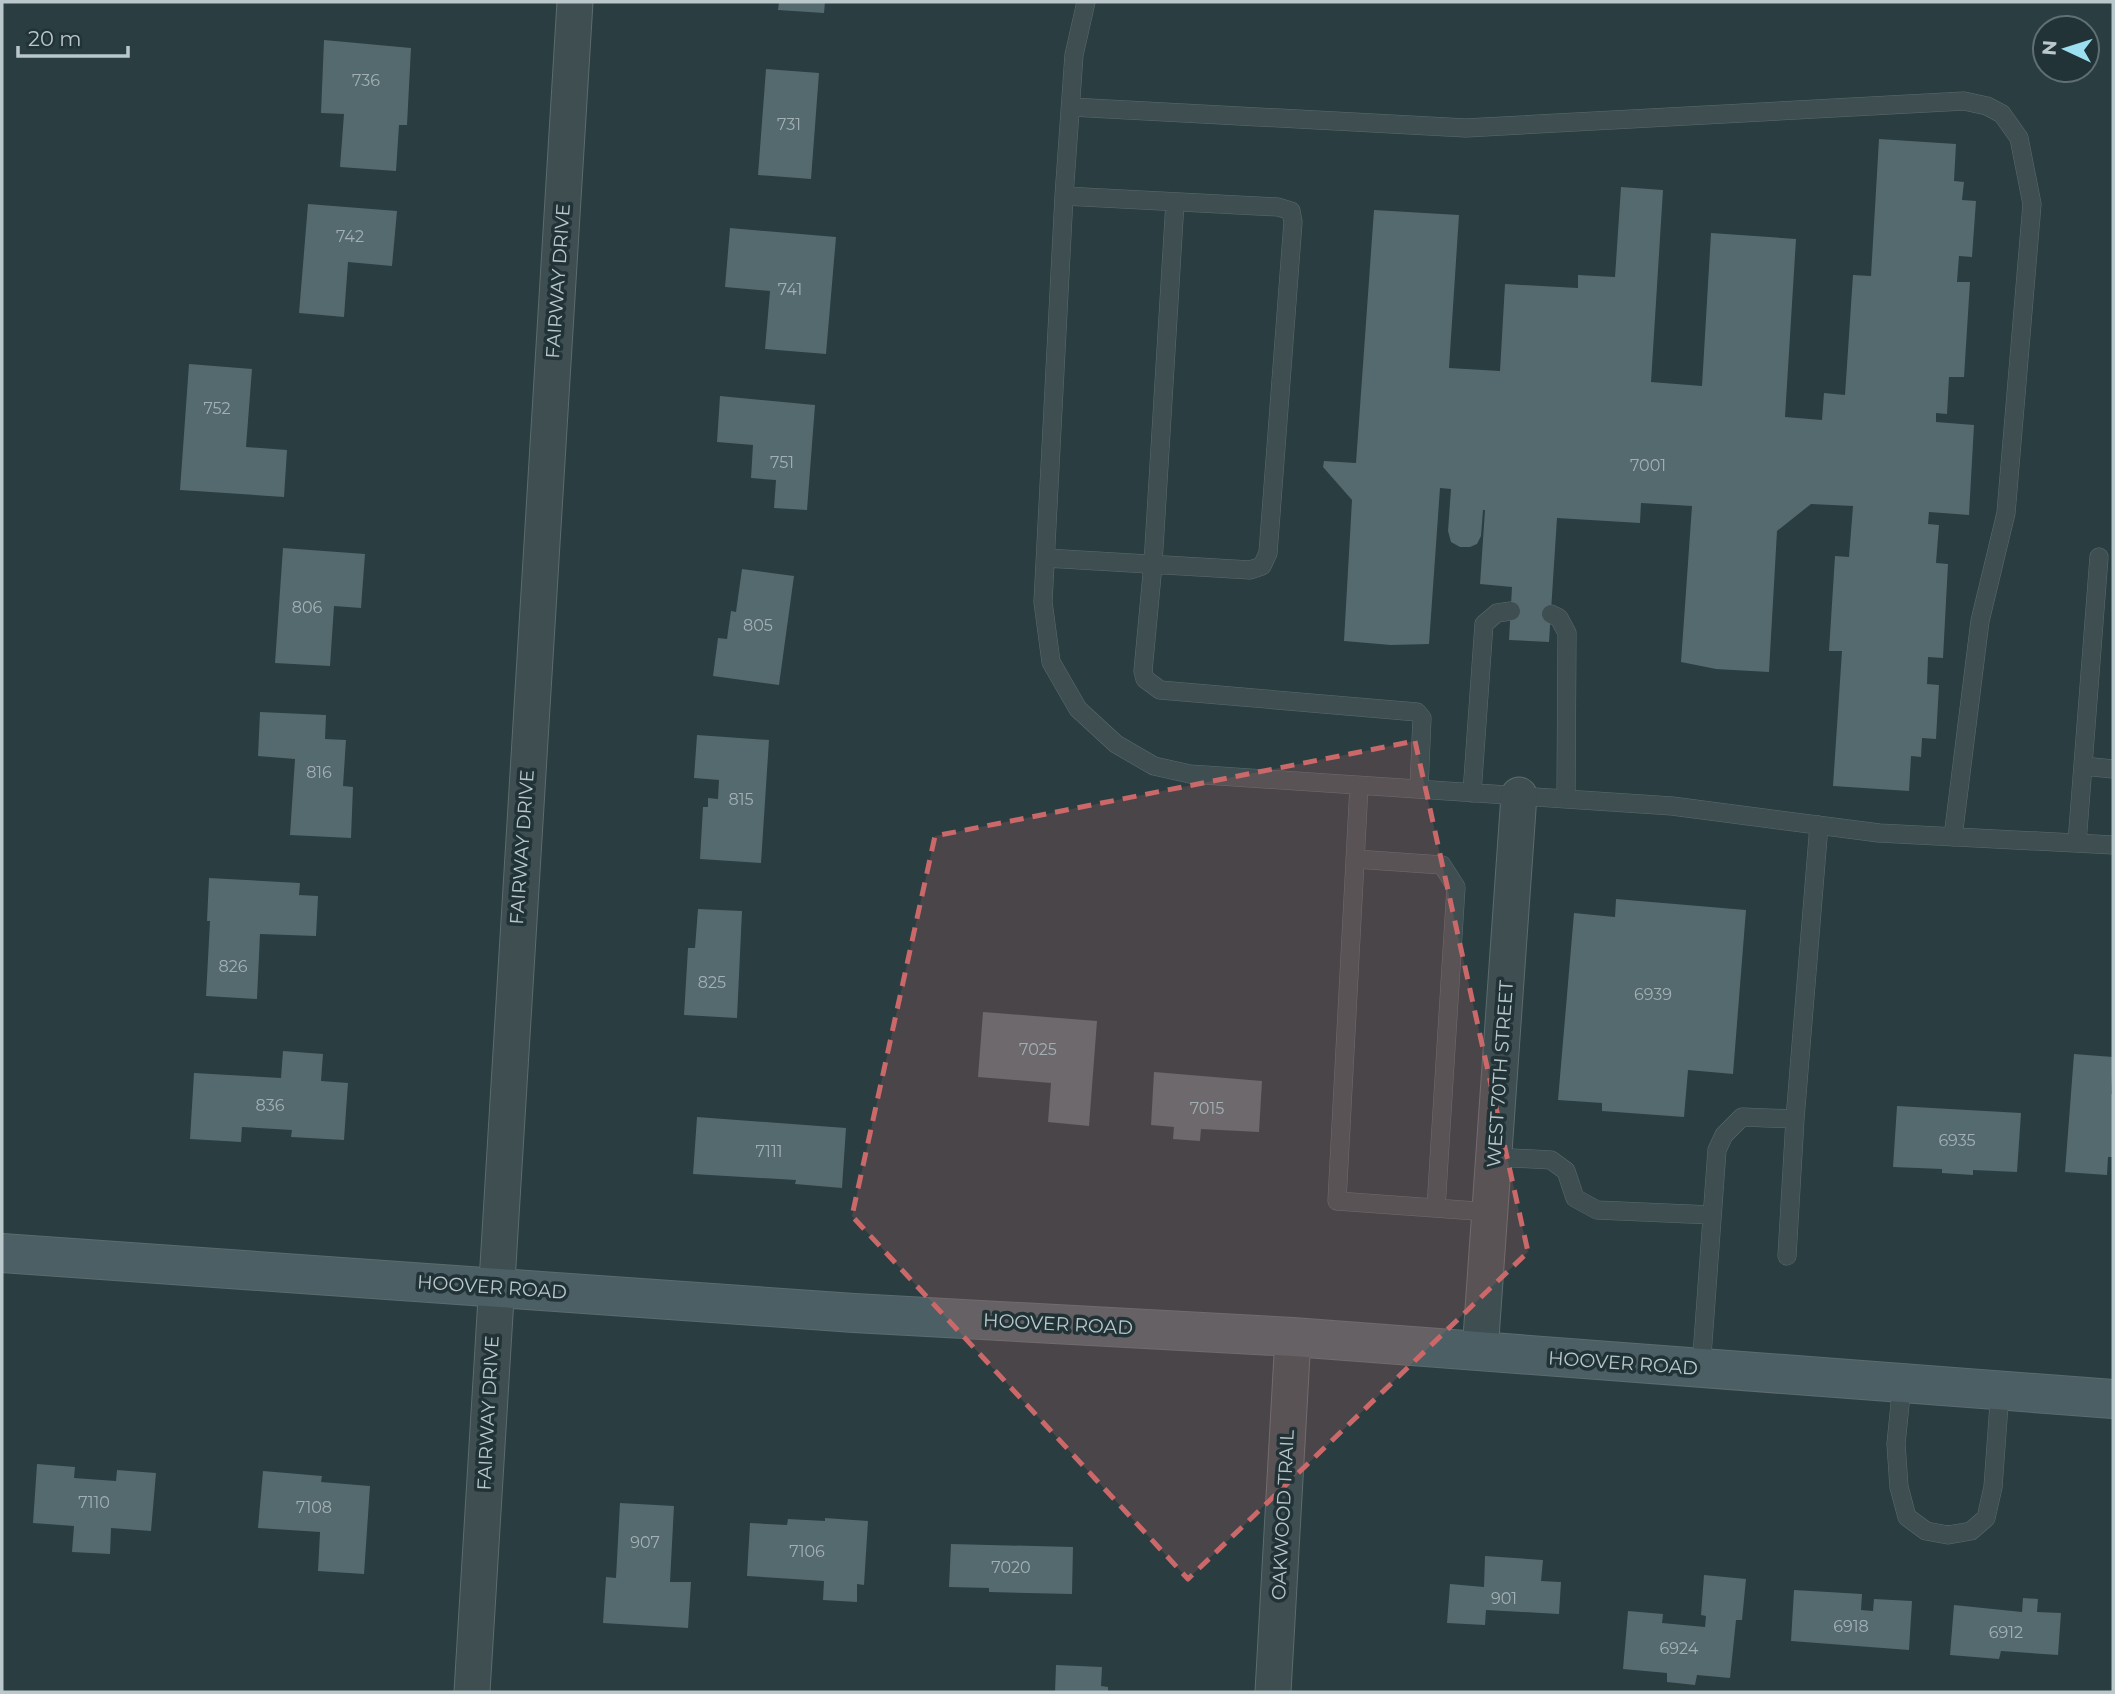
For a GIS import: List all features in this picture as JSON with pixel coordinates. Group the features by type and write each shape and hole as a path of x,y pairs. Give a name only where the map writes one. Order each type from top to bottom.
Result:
{"street":[{"name":"FAIRWAY DRIVE","path":"472,1692 575,2"},
{"name":"WEST 70TH STREET","path":"1480,1352 1519,795"},
{"name":"HOOVER ROAD","path":"2,1253 854,1313 1293,1337 2113,1399"},
{"name":"OAKWOOD TRAIL","path":"1273,1692 1293,1337"}],"lane":[{"path":"1086,2 1074,55 1044,602 1051,662 1078,709 1116,744 1154,766 1190,774 1672,806 1879,833 2113,845"},
{"path":"1071,107 1466,128 1964,101 1987,106 2001,114 2019,138 2032,204 2006,513 1980,621 1954,837"},
{"path":"1046,558 1250,570 1262,566 1268,554 1293,222 1291,211 1278,207 1065,196"},
{"path":"1175,202 1153,564 1143,671 1145,679 1160,690 1417,712 1422,718 1419,789"},
{"path":"2077,843 2099,557"},
{"path":"1472,793 1484,624 1497,613 1511,611"},
{"path":"1551,614 1559,618 1567,633 1566,799"},
{"path":"2083,766 2113,769"},
{"path":"1359,786 1337,1201 1490,1212"},
{"path":"1787,1256 1795,1119 1819,825"},
{"path":"1355,859 1442,865 1456,887 1436,1208"},
{"path":"1701,1369 1717,1150 1724,1135 1742,1117 1795,1119"},
{"path":"1494,1157 1551,1160 1566,1171 1575,1198 1597,1210 1712,1215"},
{"path":"1902,1384 1896,1444 1899,1487 1906,1517 1926,1531 1948,1535 1971,1531 1986,1518 1993,1487 2000,1391"}],"highlighted area":[{"path":"1415,741 1528,1252 1188,1579 852,1216 935,836"}],"building":[{"path":"779,2 825,2 824,13 778,10"},
{"path":"324,40 411,48 407,125 399,125 396,171 340,167 344,114 321,113"},
{"path":"766,69 819,73 811,179 758,175"},
{"path":"1879,139 1956,144 1954,181 1964,182 1962,200 1976,201 1972,257 1959,256 1957,282 1970,282 1964,377 1949,377 1947,414 1936,413 1936,422 1974,425 1969,515 1929,512 1928,524 1939,525 1936,563 1948,564 1943,658 1928,657 1927,684 1939,685 1936,739 1922,738 1921,757 1911,756 1909,791 1833,786 1842,651 1829,651 1835,556 1849,557 1853,506 1811,504 1777,531 1769,672 1716,669 1681,662 1692,506 1641,503 1640,523 1557,518 1549,642 1509,640 1512,587 1480,584 1485,510 1477,544 1460,547 1451,542 1448,531 1451,489 1440,488 1429,644 1391,645 1344,641 1352,500 1323,467 1324,461 1356,463 1374,210 1459,215 1449,368 1500,371 1505,284 1578,288 1578,275 1615,277 1621,187 1663,190 1651,382 1702,386 1711,233 1796,239 1785,417 1822,420 1824,393 1845,395 1853,275 1871,276"},
{"path":"308,204 397,211 392,266 348,262 344,317 299,313"},
{"path":"730,228 836,237 826,354 765,349 770,291 725,287"},
{"path":"189,364 252,369 246,447 287,450 284,497 180,490"},
{"path":"720,396 815,405 807,510 774,508 776,480 751,478 753,445 717,442"},
{"path":"283,548 365,554 361,608 334,606 330,666 275,663"},
{"path":"742,569 794,576 779,685 713,676 718,638 727,639 731,611 736,612"},
{"path":"260,712 326,715 325,739 346,740 343,786 353,787 351,838 290,835 295,759 258,756"},
{"path":"697,735 769,740 761,863 700,859 703,807 708,807 708,798 718,799 719,780 694,778"},
{"path":"209,878 300,883 299,895 318,896 316,936 260,934 257,999 206,996"},
{"path":"1616,899 1746,910 1733,1074 1688,1070 1684,1117 1602,1111 1602,1103 1558,1100 1574,913 1615,917"},
{"path":"698,909 742,911 737,1018 684,1015 688,948 695,948"},
{"path":"983,1012 1097,1021 1089,1126 1048,1122 1051,1083 978,1077"},
{"path":"283,1051 323,1054 321,1081 348,1083 344,1140 291,1137 292,1130 242,1127 241,1142 190,1139 194,1073 281,1078"},
{"path":"2074,1054 2113,1057 2113,1157 2108,1157 2107,1175 2065,1172"},
{"path":"1154,1072 1262,1081 1259,1132 1201,1129 1200,1141 1173,1139 1174,1127 1151,1125"},
{"path":"1897,1106 2021,1113 2017,1172 1973,1170 1973,1175 1942,1173 1942,1169 1893,1167"},
{"path":"697,1117 846,1128 842,1188 795,1184 796,1180 693,1174"},
{"path":"37,1464 75,1467 74,1478 116,1481 117,1470 156,1473 151,1531 111,1528 110,1554 72,1552 74,1526 33,1523"},
{"path":"263,1471 322,1476 321,1482 370,1486 364,1574 318,1571 320,1532 258,1528"},
{"path":"620,1503 674,1506 670,1582 691,1582 688,1628 603,1623 606,1577 616,1578"},
{"path":"825,1518 868,1521 864,1585 857,1584 857,1602 823,1600 824,1581 747,1576 750,1523 787,1525 788,1519 825,1521"},
{"path":"951,1544 1073,1547 1072,1594 989,1592 989,1588 949,1587"},
{"path":"1485,1556 1543,1560 1541,1581 1561,1582 1559,1614 1486,1610 1485,1625 1447,1623 1450,1584 1484,1587"},
{"path":"1704,1575 1746,1579 1742,1620 1736,1620 1730,1678 1697,1675 1695,1685 1667,1682 1667,1673 1623,1669 1628,1611 1663,1614 1662,1623 1705,1627 1706,1616 1701,1615"},
{"path":"1794,1590 1862,1594 1861,1610 1873,1611 1874,1599 1912,1601 1909,1650 1791,1641"},
{"path":"2023,1598 2038,1599 2037,1612 2061,1613 2058,1655 2001,1651 1999,1659 1950,1655 1954,1605 2022,1612"},
{"path":"1056,1665 1102,1667 1101,1686 1108,1687 1108,1692 1055,1692"}]}
